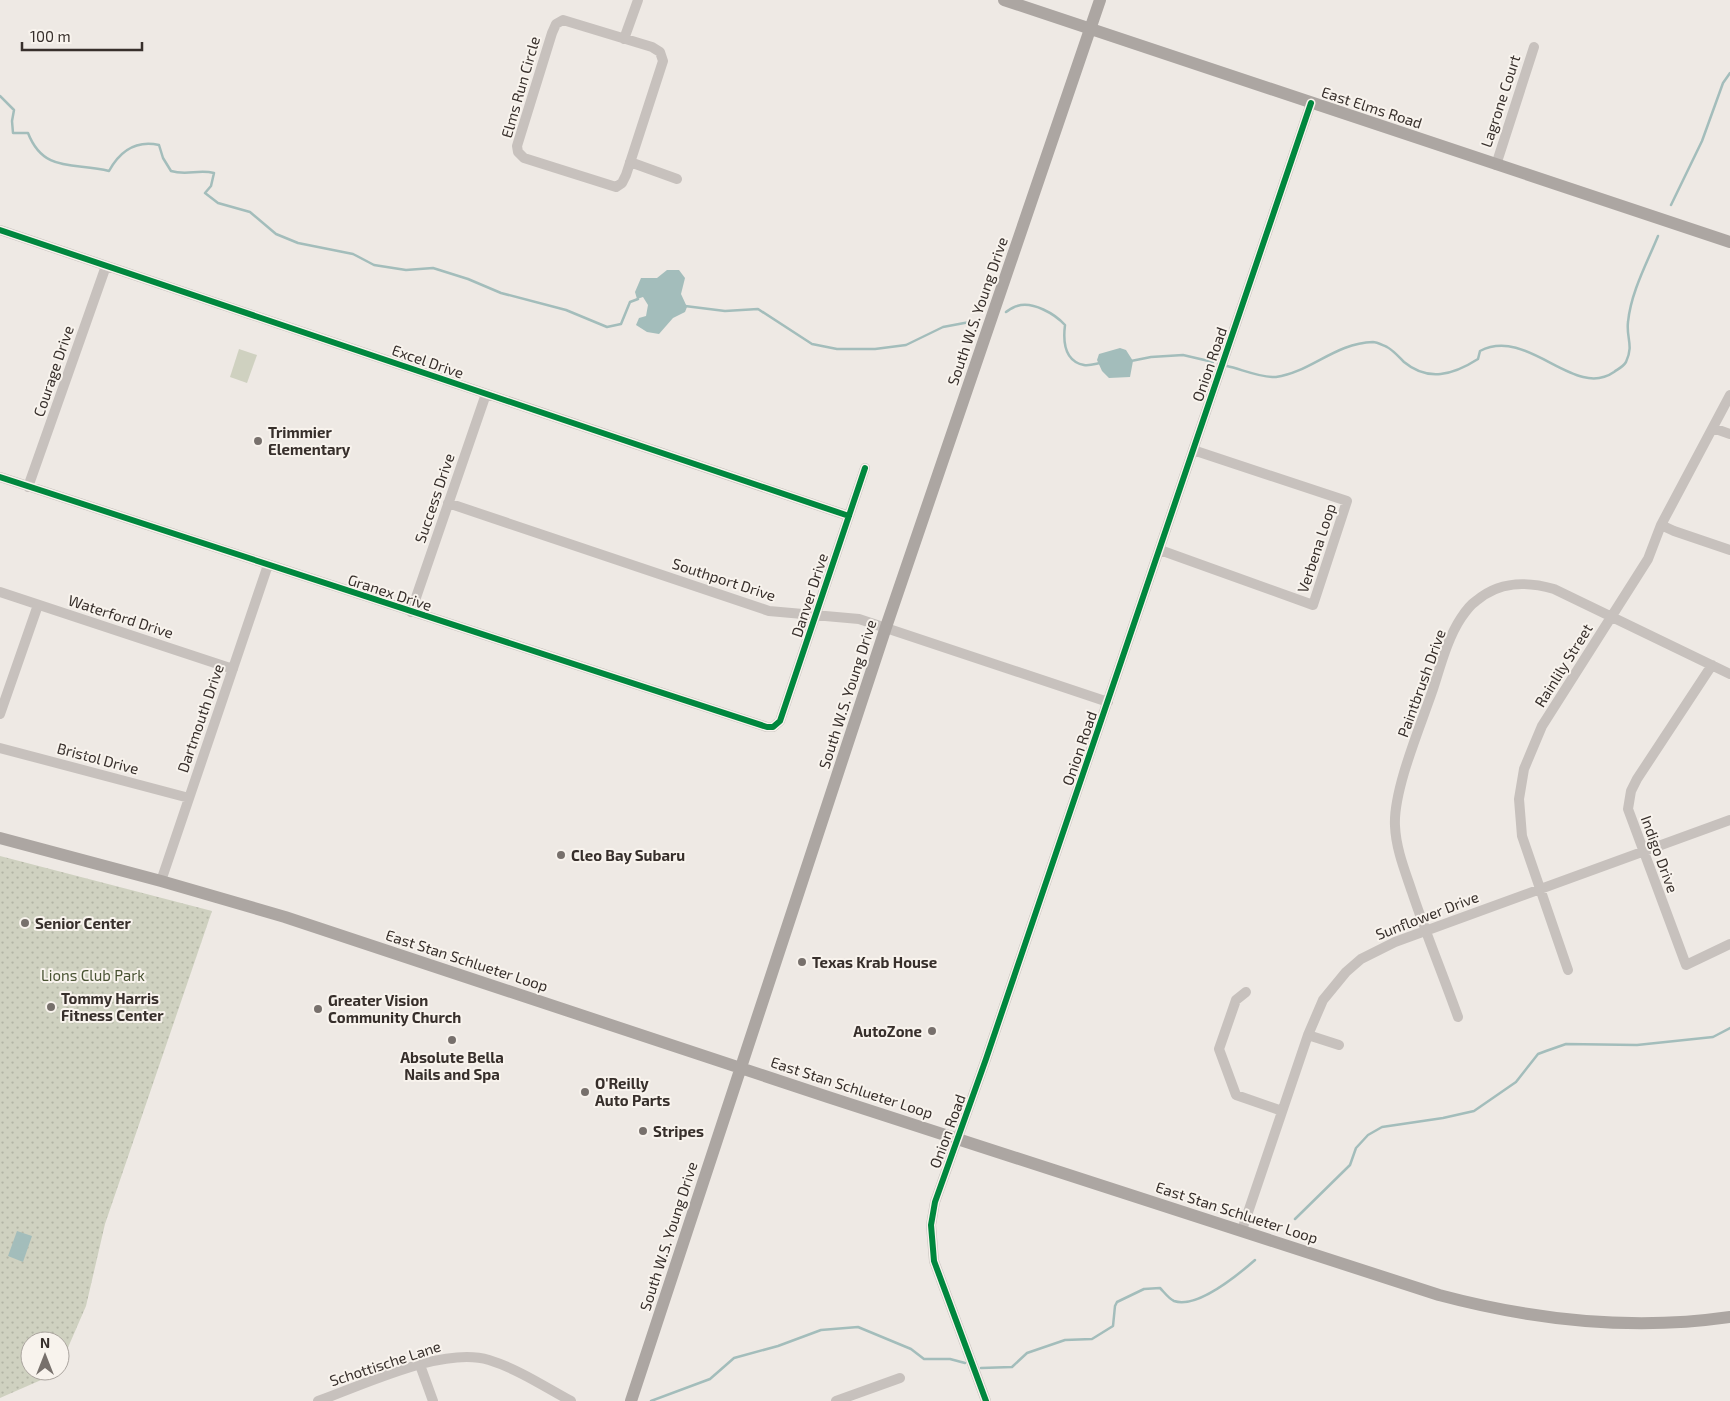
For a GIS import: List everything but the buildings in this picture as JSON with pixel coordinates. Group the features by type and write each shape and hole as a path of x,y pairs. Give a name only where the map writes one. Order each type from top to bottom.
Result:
{"main road":[{"name":"East Elms Road","path":"1004,0 1730,242"},
{"name":"South W.S. Young Drive","path":"631,1401 886,627 1100,0"},
{"name":"East Stan Schlueter Loop","path":"0,838 161,881 303,923 740,1068 1439,1295 1519,1314 1561,1319 1630,1322 1703,1321 1730,1317"}],"street":[{"path":"624,39 638,0"},
{"name":"Elms Run Circle","path":"563,20 576,22 624,39 652,47 660,52 663,61 622,183 616,187 524,158 518,152 517,146 556,24 563,20"},
{"name":"Lagrone Court","path":"1496,165 1534,47"},
{"name":"Onion Road","path":"986,1401 934,1260 931,1241 935,1202 1108,702 1311,103"},
{"path":"630,162 677,179"},
{"name":"Excel Drive","path":"0,231 849,516"},
{"name":"Courage Drive","path":"28,487 106,266"},
{"name":"Success Drive","path":"411,612 486,394"},
{"name":"Rainlily Street","path":"1568,970 1520,824 1519,799 1524,769 1542,726 1648,560 1661,525 1730,395"},
{"path":"1713,428 1730,434"},
{"name":"Verbena Loop","path":"1160,550 1312,605 1347,501 1193,450"},
{"name":"Danver Drive","path":"773,727 780,721 865,468"},
{"name":"Granex Drive","path":"0,477 411,612 767,727 773,727"},
{"name":"Southport Drive","path":"448,503 769,610 848,616 1108,702"},
{"path":"1661,525 1730,550"},
{"name":"Dartmouth Drive","path":"161,881 268,565"},
{"name":"Paintbrush Drive","path":"1458,1017 1426,931 1396,840 1396,807 1446,652 1461,618 1474,602 1487,592 1516,583 1534,583 1554,589 1730,674"},
{"name":"Waterford Drive","path":"0,592 233,669"},
{"path":"0,714 38,605"},
{"name":"Indigo Drive","path":"1712,665 1631,791 1628,809 1642,851 1686,964 1730,944"},
{"name":"Bristol Drive","path":"0,748 189,798"},
{"name":"Sunflower Drive","path":"1242,1230 1308,1035 1323,1000 1346,972 1378,949 1540,888 1730,820"},
{"path":"1246,992 1236,1000 1220,1044 1220,1054 1236,1095 1282,1111"},
{"path":"1308,1035 1339,1045"},
{"name":"Schottische Lane","path":"319,1401 450,1356 469,1356 488,1360 508,1368 571,1401"},
{"path":"420,1365 433,1401"},
{"path":"836,1401 900,1378"}],"green space":[{"path":"239,349 257,355 247,383 230,377"},
{"name":"Lions Club Park","path":"0,856 212,911 105,1224 86,1306 70,1343 70,1331 20,1331 20,1381 39,1381 0,1398"}],"water":[{"path":"667,270 679,270 685,278 681,294 687,307 685,312 673,318 659,334 647,332 636,325 639,318 646,316 648,305 643,297 637,299 635,292 641,278 657,278"},
{"path":"1120,348 1126,350 1133,361 1130,377 1109,378 1102,371 1097,360 1099,354"},
{"path":"17,1231 32,1236 23,1262 8,1256"}],"waterway":[{"path":"1671,205 1702,141 1723,83 1730,73"},
{"path":"0,96 14,110 12,121 13,133 28,133 35,146 52,161 109,171 118,158 130,149 143,144 159,145 163,158 171,171 214,173 211,186 205,193 218,203 250,212 276,234 298,243 353,254 374,265 406,270 433,268 468,279 501,293 566,310 607,327 621,324 630,302 638,299"},
{"path":"1227,366 1258,375 1276,377 1301,370 1347,347 1373,342 1389,349 1413,368 1431,374 1441,374 1469,365 1478,359 1480,351 1498,346 1516,348 1533,354 1583,377 1599,378 1614,372 1626,362 1630,346 1628,328 1632,300 1658,236"},
{"path":"1006,312 1016,306 1030,305 1050,313 1065,325 1066,350 1072,359 1084,365 1100,363"},
{"path":"685,306 725,311 758,309 812,344 837,349 875,349 906,345 943,327 975,321"},
{"path":"1131,361 1151,357 1183,355 1213,362"},
{"path":"1295,1219 1350,1165 1356,1148 1368,1135 1382,1127 1443,1118 1474,1111 1516,1082 1538,1054 1566,1044 1637,1045 1713,1037 1730,1028"},
{"path":"981,1368 1012,1367 1027,1353 1065,1340 1092,1339 1113,1326 1117,1302 1144,1289 1160,1288 1174,1301 1194,1300 1217,1289 1255,1260"},
{"path":"651,1401 710,1379 734,1358 778,1346 821,1330 858,1327 911,1349 924,1359 950,1359 965,1363"}],"cycle path":[{"path":"986,1401 934,1261 931,1225 935,1202 986,1059 1311,103"},
{"path":"0,230 849,516"},
{"path":"0,477 767,727 773,727 780,721 865,468"}],"place":[{"name":"Trimmier Elementary","path":"258,441"},
{"name":"Cleo Bay Subaru","path":"561,855"},
{"name":"Senior Center","path":"25,923"},
{"name":"Texas Krab House","path":"802,962"},
{"name":"Tommy Harris Fitness Center","path":"51,1007"},
{"name":"Greater Vision Community Church","path":"318,1009"},
{"name":"AutoZone","path":"932,1031"},
{"name":"Absolute Bella Nails and Spa","path":"452,1040"},
{"name":"O'Reilly Auto Parts","path":"585,1092"},
{"name":"Stripes","path":"643,1131"}]}
